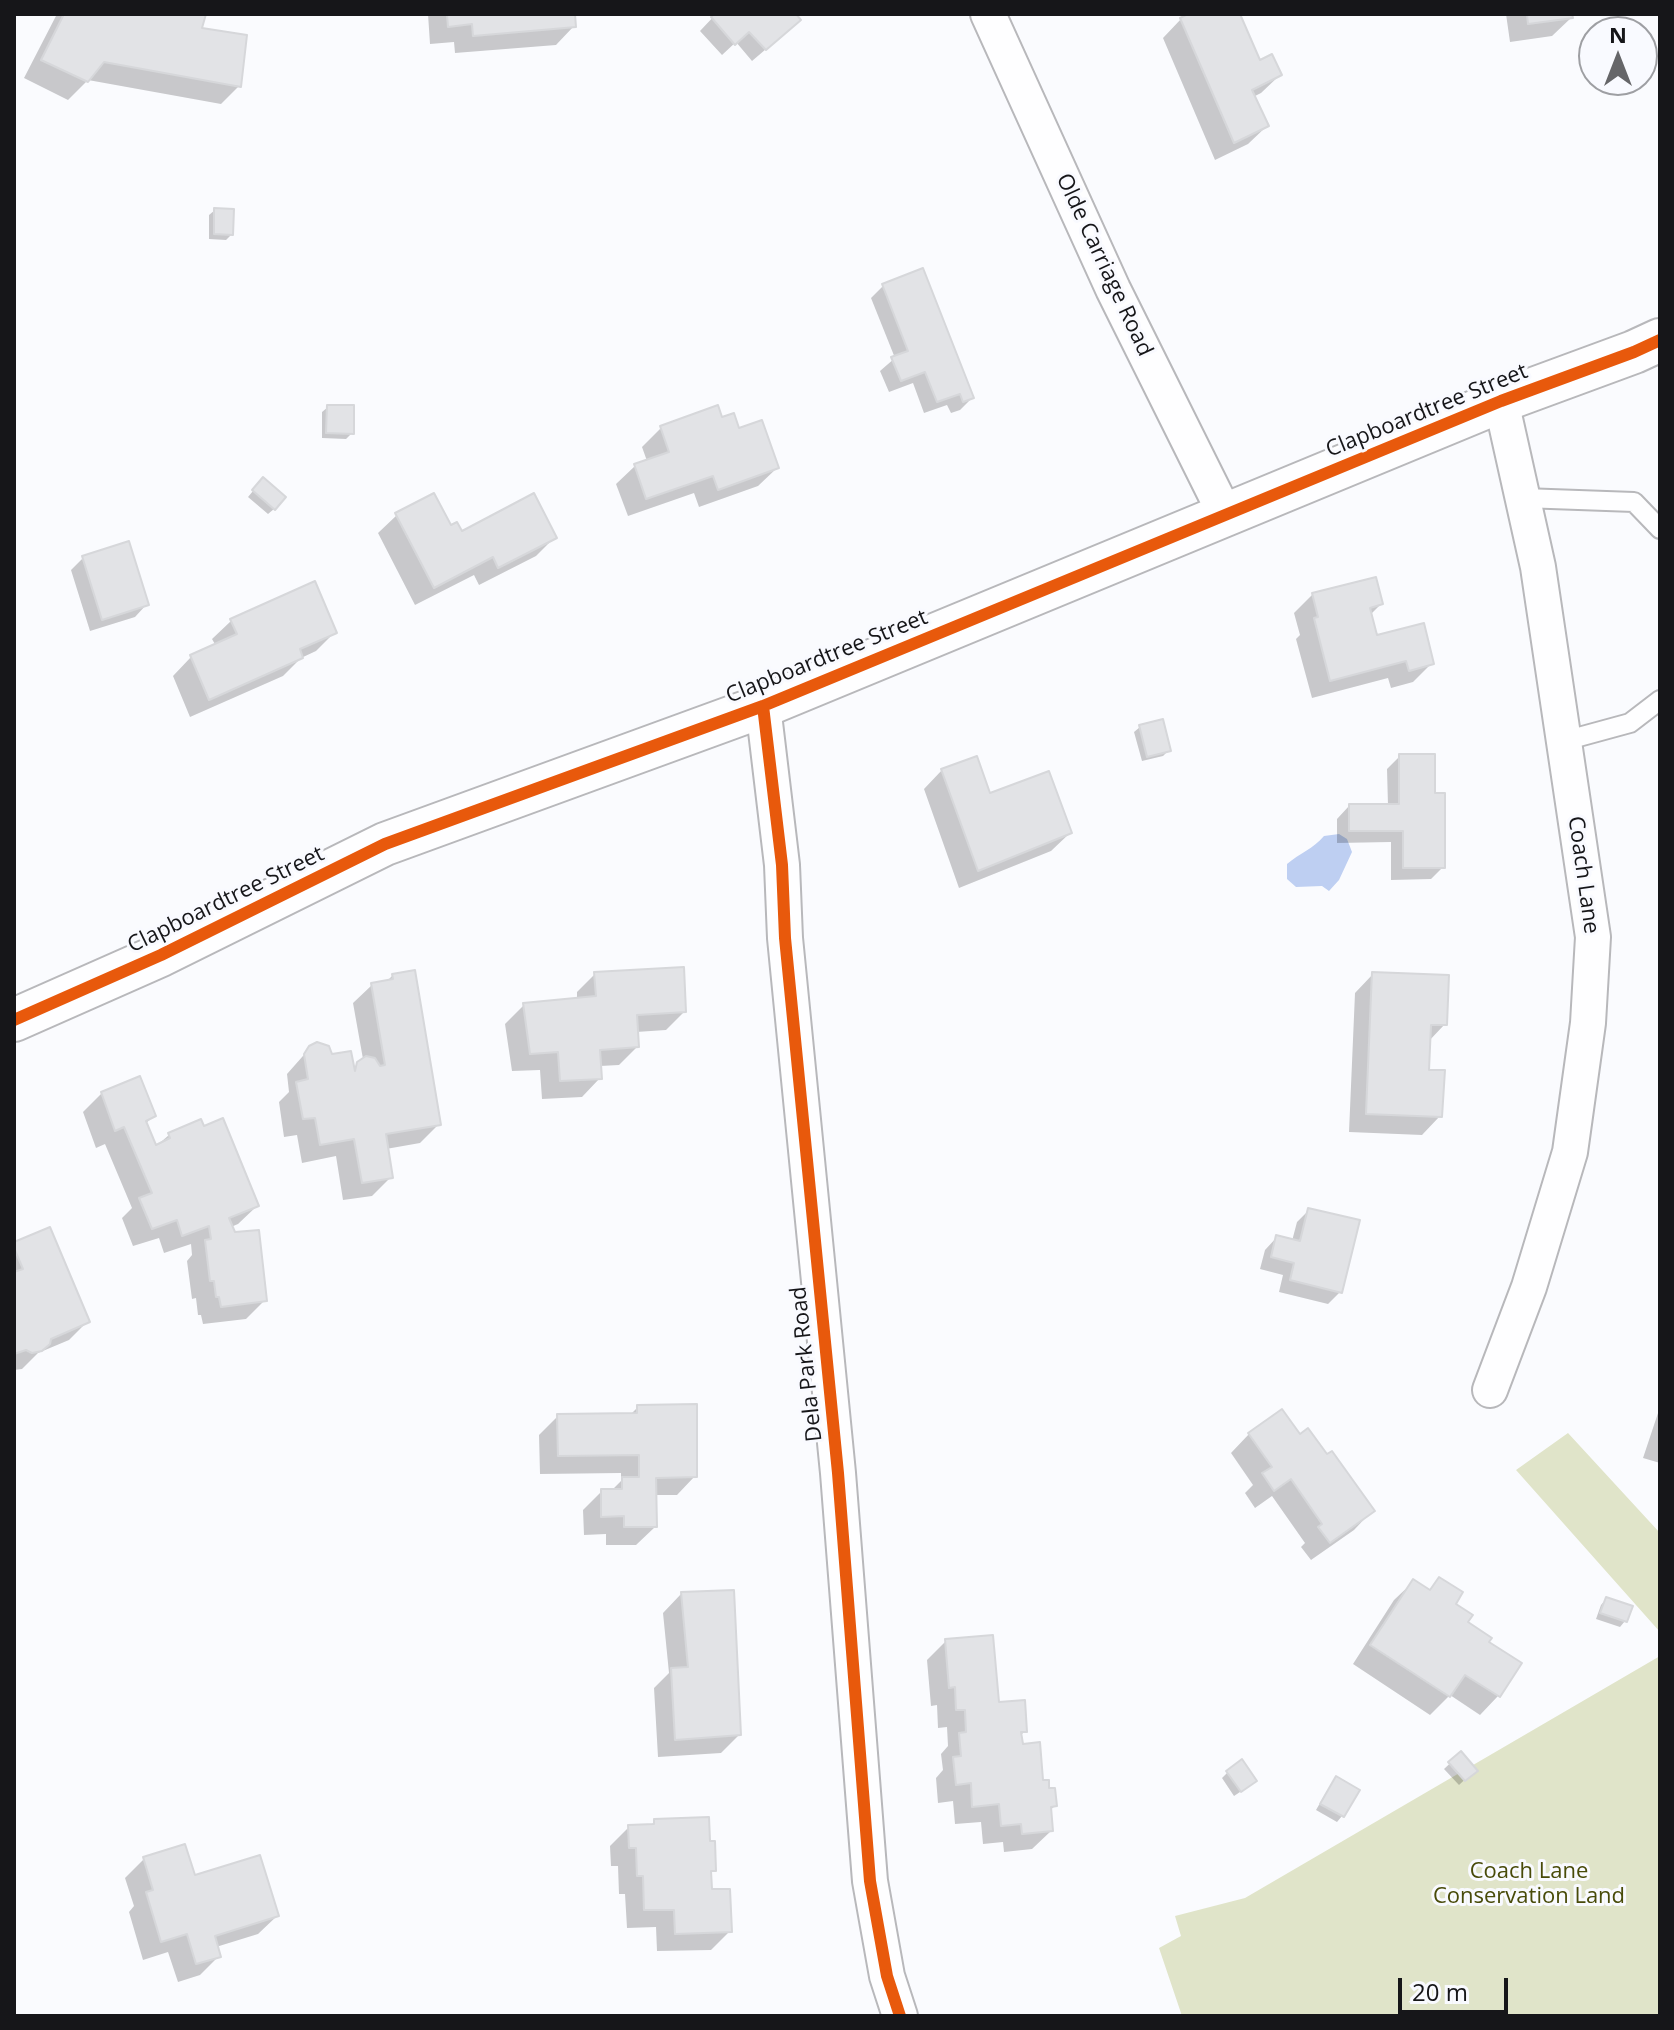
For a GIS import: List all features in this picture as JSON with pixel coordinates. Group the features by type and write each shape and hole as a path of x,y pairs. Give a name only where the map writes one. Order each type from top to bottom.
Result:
{"street":[{"name":"Olde Carriage Road","path":"988,14 1113,289 1225,514"},
{"name":"Clapboardtree Street","path":"14,1020 137,966 385,844 763,706 1501,401 1660,340"},
{"name":"Coach Lane","path":"1490,1390 1529,1287 1570,1152 1588,1023 1593,937 1538,567 1501,401"},
{"name":"Dela Park Road","path":"763,706 782,865 785,938 838,1473 870,1881 887,1976 900,2016"}],"lane":[{"path":"1523,498 1634,502 1660,529"},
{"path":"1564,741 1630,723 1660,700"}],"green space":[{"path":"1568,1433 1660,1533 1660,1632 1516,1470"},
{"name":"Coach Lane Conservation Land","path":"1660,1656 1660,2016 1182,2016 1159,1948 1181,1936 1175,1916 1245,1898"}],"water":[{"path":"1339,834 1347,839 1352,852 1339,880 1329,891 1322,886 1296,887 1287,879 1287,864 1324,836"}],"building":[{"path":"64,14 206,14 202,28 247,35 241,87 104,62 88,82 41,60"},
{"path":"447,14 575,14 576,27 473,36 472,24 448,27"},
{"path":"714,14 796,14 801,20 766,50 749,32 735,45 711,17"},
{"path":"1188,14 1240,14 1260,60 1272,54 1282,75 1252,90 1269,126 1234,143 1180,18"},
{"path":"1527,14 1572,14 1573,18 1528,24"},
{"path":"214,208 234,209 233,235 214,234"},
{"path":"923,268 974,398 963,402 960,394 937,402 925,372 901,381 891,357 908,351 882,284"},
{"path":"327,405 354,405 354,434 326,433"},
{"path":"718,405 722,417 734,413 739,428 762,420 779,468 718,490 713,476 646,499 634,464 669,452 660,426"},
{"path":"263,477 286,497 275,510 252,490"},
{"path":"434,493 451,525 457,522 462,531 534,493 557,538 498,568 493,557 434,588 395,513"},
{"path":"129,541 149,605 102,620 82,556"},
{"path":"1376,577 1383,604 1370,608 1377,635 1424,623 1434,664 1409,671 1406,661 1330,681 1314,618 1318,617 1312,593"},
{"path":"315,581 337,633 300,649 303,658 209,700 190,655 237,634 230,619"},
{"path":"1163,719 1171,751 1147,757 1139,725"},
{"path":"1399,754 1435,754 1435,793 1445,793 1445,868 1403,868 1403,831 1349,831 1349,804 1399,804"},
{"path":"977,756 990,793 1049,771 1072,833 978,871 941,769"},
{"path":"684,967 686,1012 637,1015 639,1047 600,1050 602,1079 560,1081 558,1052 530,1054 523,1003 596,996 594,972"},
{"path":"415,970 441,1125 386,1134 393,1178 362,1183 354,1139 320,1145 315,1118 303,1119 296,1082 308,1079 304,1054 309,1046 317,1042 329,1046 332,1054 351,1051 355,1071 357,1062 366,1056 375,1058 380,1066 385,1065 371,983 393,979 392,974"},
{"path":"1372,972 1449,975 1447,1025 1431,1025 1429,1070 1445,1070 1442,1117 1366,1114"},
{"path":"140,1076 156,1116 146,1121 156,1145 170,1138 168,1133 201,1119 204,1126 223,1118 259,1206 229,1218 235,1232 259,1230 267,1301 221,1307 214,1281 210,1281 205,1240 211,1239 209,1226 182,1236 177,1220 152,1229 139,1198 152,1193 124,1127 115,1131 101,1092"},
{"path":"1308,1208 1360,1220 1342,1293 1290,1280 1294,1263 1271,1257 1276,1235 1300,1241"},
{"path":"50,1227 90,1322 51,1339 42,1351 32,1353 26,1350 14,1354 14,1272 23,1269 14,1242"},
{"path":"697,1404 697,1477 656,1478 657,1527 624,1527 624,1516 601,1517 601,1489 622,1489 622,1477 639,1477 639,1455 558,1456 557,1414 637,1413 637,1405"},
{"path":"1282,1409 1300,1434 1308,1428 1327,1454 1332,1451 1375,1511 1330,1543 1318,1527 1322,1524 1291,1479 1274,1491 1262,1473 1272,1467 1248,1433"},
{"path":"1439,1577 1463,1592 1456,1604 1473,1615 1468,1622 1492,1638 1489,1642 1522,1663 1500,1697 1465,1675 1450,1697 1370,1645 1413,1579 1430,1590"},
{"path":"734,1590 741,1735 675,1740 671,1668 688,1667 681,1592"},
{"path":"1606,1597 1633,1606 1627,1622 1600,1613"},
{"path":"993,1635 999,1702 1025,1700 1027,1732 1021,1732 1023,1744 1040,1742 1043,1780 1049,1780 1049,1788 1055,1788 1057,1806 1051,1807 1053,1831 1022,1834 1021,1824 1001,1826 999,1804 972,1807 971,1783 956,1785 953,1757 961,1756 959,1733 966,1732 965,1710 956,1710 955,1687 949,1688 945,1639"},
{"path":"1461,1751 1478,1771 1465,1781 1448,1762"},
{"path":"1242,1759 1257,1781 1241,1792 1226,1771"},
{"path":"1336,1776 1360,1790 1344,1817 1320,1804"},
{"path":"709,1817 710,1841 715,1841 716,1871 711,1871 712,1889 730,1889 732,1932 675,1934 674,1910 644,1910 643,1876 637,1876 636,1848 629,1848 628,1825 654,1824 654,1819"},
{"path":"185,1844 195,1875 260,1855 279,1916 215,1936 221,1957 196,1964 187,1934 161,1942 146,1892 153,1890 143,1857"}],"cycle path":[{"path":"14,1020 161,955 385,844 763,706 1501,401 1660,340"},
{"path":"763,706 782,865 785,938 838,1473 870,1881 887,1976 900,2016"}]}
